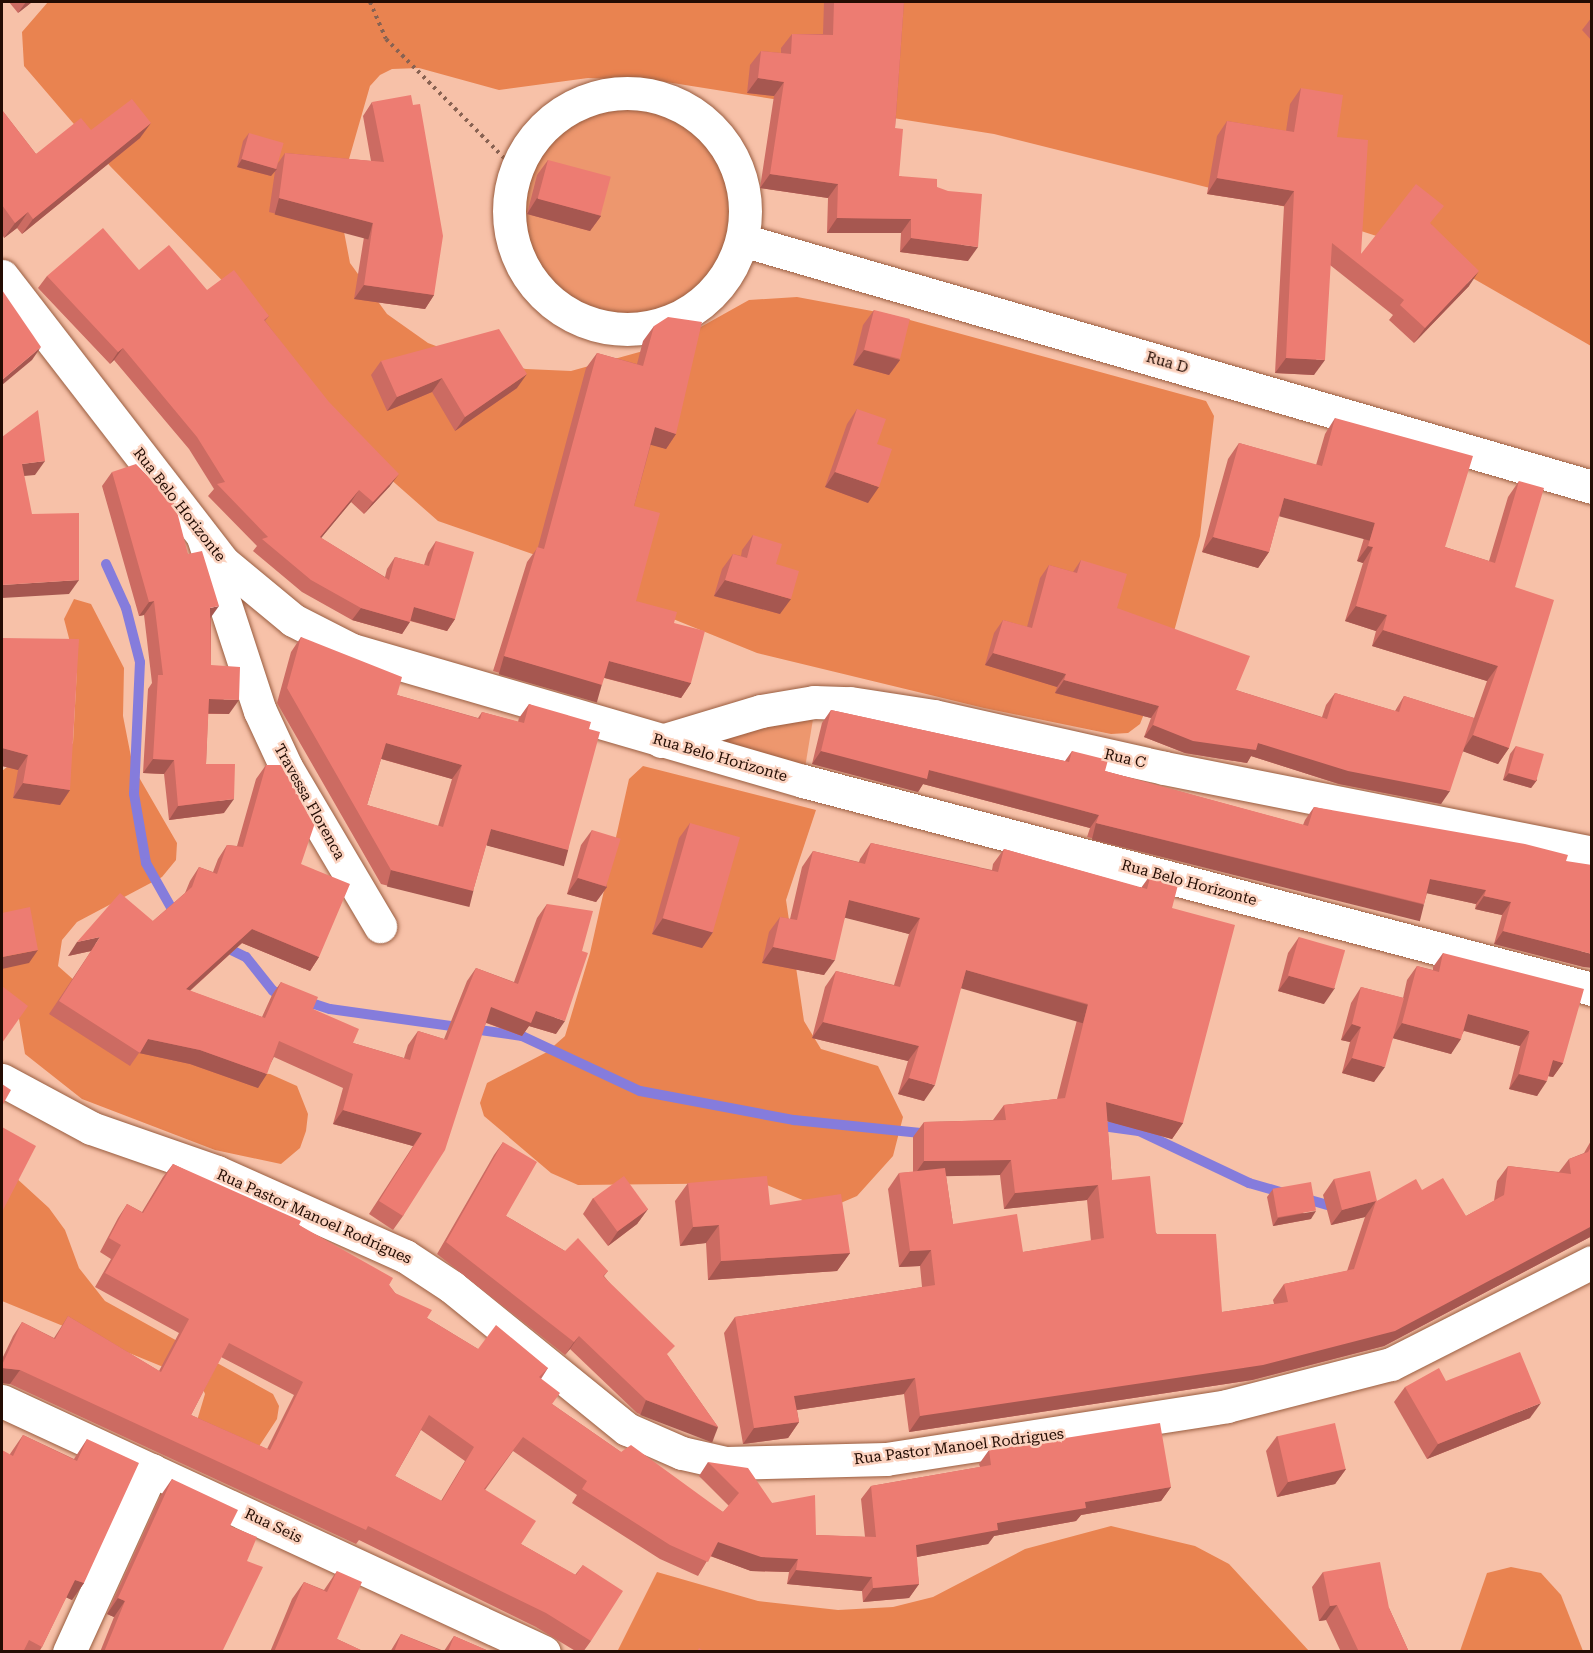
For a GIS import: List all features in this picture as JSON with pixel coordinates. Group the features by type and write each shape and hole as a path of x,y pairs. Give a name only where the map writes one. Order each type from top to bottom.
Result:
{"street":[{"path":"610,94 659,98 703,121 730,153 744,193 742,240 718,286 685,314 637,328 587,322 550,300 523,267 508,212 516,170 537,134 569,108 610,94"},
{"name":"Rua D","path":"742,240 1592,487"},
{"name":"Rua Belo Horizonte","path":"2,276 203,537 266,601 352,650 661,741 1592,989"},
{"name":"Travessa Florenca","path":"203,537 260,711 286,767 380,926"},
{"name":"Rua C","path":"661,741 761,711 814,702 850,703 934,716 1164,768 1592,853"},
{"name":"Rua Pastor Manoel Rodrigues","path":"2,1080 82,1124 217,1172 405,1257 452,1287 627,1429 682,1453 726,1463 886,1459 1227,1406 1391,1364 1592,1262"},
{"name":"Rua Seis","path":"2,1401 544,1652"},
{"path":"69,1652 152,1470"}],"path":[{"path":"370,2 386,39 516,170"}],"shaded area":[{"path":"48,2 1591,2 1591,346 1429,253 1290,208 994,134 660,81 588,78 499,90 419,68 392,69 380,75 370,86 347,166 341,216 350,263 387,314 428,343 460,355 526,369 571,371 672,343 749,300 797,297 888,314 1206,401 1214,416 1200,536 1169,650 1140,724 1128,733 1111,734 984,708 757,653 646,608 567,566 438,521 371,462 252,311 110,166 24,66 22,32"},
{"path":"616,95 638,95 672,103 682,108 701,121 717,137 735,166 741,188 743,211 741,234 735,256 724,276 701,301 672,319 638,327 616,327 582,319 572,314 553,301 537,285 519,256 511,222 511,200 519,166 524,156 537,137 553,121 582,103"},
{"path":"74,599 91,604 124,668 123,716 133,767 177,843 176,860 162,877 77,922 62,940 58,966 84,989 226,1070 270,1074 297,1086 308,1114 306,1131 300,1148 281,1164 215,1150 82,1099 25,1054 18,1013 2,998 2,771 12,763 64,752 73,743 77,669 64,619"},
{"path":"815,707 803,780 675,744"},
{"path":"643,766 816,810 786,900 804,1021 821,1049 878,1066 903,1117 893,1156 857,1196 836,1205 805,1201 762,1183 578,1185 551,1173 484,1116 480,1103 487,1083 547,1052 565,1036 590,953 629,779"},
{"path":"2,1165 49,1208 65,1230 79,1268 105,1301 273,1394 279,1406 277,1419 258,1448 196,1424 205,1394 200,1382 2,1301"},
{"path":"1111,1526 1195,1546 1229,1564 1309,1651 617,1652 657,1572 758,1601 838,1610 893,1607 933,1597 1025,1549"},
{"path":"1511,1567 1541,1573 1561,1595 1583,1651 1460,1651 1487,1573"}],"building":[{"path":"834,2 904,2 895,128 903,129 899,176 937,179 937,187 948,191 982,194 978,247 911,238 911,219 837,218 838,184 770,174 784,82 758,78 761,51 791,54 792,34 833,35"},
{"path":"1301,88 1343,95 1337,137 1368,140 1361,254 1416,184 1444,206 1430,223 1479,271 1425,328 1400,305 1404,300 1332,243 1325,360 1286,358 1294,191 1217,178 1227,121 1294,132"},
{"path":"411,95 413,105 420,104 443,236 434,295 364,285 373,223 279,198 285,153 384,162 372,102"},
{"path":"132,99 151,123 33,219 28,212 15,223 2,205 2,110 36,154 81,118 91,130"},
{"path":"249,133 284,143 276,169 242,159"},
{"path":"548,160 611,177 600,215 538,199"},
{"path":"103,228 139,270 169,245 207,290 234,270 269,316 264,320 329,402 399,474 373,502 359,490 320,537 389,580 395,557 429,566 436,541 474,552 455,619 414,607 410,622 361,608 311,580 262,539 268,537 217,484 225,482 197,437 123,348 118,352 47,276"},
{"path":"2,290 41,347 2,380"},
{"path":"874,310 910,319 900,359 864,350"},
{"path":"668,317 702,322 676,434 655,427 634,506 660,513 636,601 677,612 674,623 705,631 691,683 609,661 602,685 504,656 537,547 544,549 597,353 643,366 654,326"},
{"path":"499,329 527,374 465,417 442,378 397,397 381,361"},
{"path":"857,409 886,419 877,444 892,449 879,487 835,472"},
{"path":"38,410 45,461 22,464 32,514 79,513 79,580 2,585 2,437"},
{"path":"1335,418 1473,456 1445,547 1495,563 1519,481 1544,488 1515,587 1554,600 1509,748 1473,735 1498,666 1383,630 1387,615 1356,606 1373,547 1368,546 1375,523 1284,498 1269,552 1213,537 1239,443 1322,466"},
{"path":"136,464 175,504 188,554 202,551 219,606 210,608 211,665 240,667 239,700 209,699 206,764 235,764 234,799 178,806 174,760 153,759 158,675 163,675 154,601 149,602 112,472"},
{"path":"753,535 782,544 776,564 799,571 791,599 725,580 733,554 747,558"},
{"path":"1081,560 1127,574 1117,608 1250,656 1236,690 1327,719 1335,693 1399,712 1404,696 1474,718 1450,791 1348,771 1258,743 1256,750 1193,741 1153,725 1159,706 1064,680 1066,674 993,653 1003,620 1032,628 1049,565 1077,573"},
{"path":"301,637 402,677 397,695 480,719 482,712 524,723 529,704 591,722 589,729 600,732 568,850 491,829 473,891 391,870 287,688","holes":["386,743 462,765 443,827 367,805"]},
{"path":"2,638 79,639 70,790 23,783 28,755 2,748"},
{"path":"831,710 1069,762 1072,751 1108,760 1105,771 1308,826 1314,807 1525,844 1568,855 1566,861 1592,865 1592,954 1503,931 1511,902 1484,896 1486,890 1430,879 1424,904 1096,823 1099,815 1004,789 929,770 927,779 821,751"},
{"path":"1516,746 1544,754 1536,781 1508,773"},
{"path":"266,765 281,765 315,823 301,864 350,884 319,957 252,929 186,989 265,1018 281,982 318,997 313,1009 359,1029 353,1043 410,1060 418,1031 447,1040 476,968 518,984 547,904 593,911 582,951 588,953 565,1021 536,1011 531,1023 491,1007 445,1150 403,1216 379,1201 422,1133 343,1110 353,1074 279,1041 267,1074 200,1050 148,1039 140,1053 59,1001 100,937 77,942 120,893 153,921 192,887 199,867 217,874 227,845 243,847"},
{"path":"690,823 740,837 713,932 663,918"},
{"path":"592,830 621,839 606,887 577,878"},
{"path":"871,843 998,872 1004,849 1147,889 1151,874 1179,881 1172,908 1235,925 1183,1123 1106,1102 1112,1180 1150,1176 1156,1234 1216,1234 1222,1312 1288,1302 1284,1284 1354,1269 1376,1201 1342,1210 1334,1179 1370,1171 1377,1201 1416,1179 1422,1190 1443,1178 1466,1216 1504,1195 1508,1166 1571,1174 1569,1159 1588,1152 1592,1145 1592,1226 1395,1331 1263,1365 920,1416 915,1378 794,1396 799,1422 754,1428 735,1317 935,1285 931,1250 910,1251 899,1173 945,1168 953,1224 1017,1214 1023,1252 1104,1238 1098,1185 1015,1193 1011,1160 924,1161 924,1122 1006,1120 1004,1105 1065,1098 1088,1004 966,970 935,1085 909,1078 919,1046 823,1022 836,971 900,987 920,918 849,900 835,960 773,947 780,917 797,920 813,851 865,864"},
{"path":"30,907 38,950 2,957 2,913"},
{"path":"1299,937 1345,950 1334,989 1288,975"},
{"path":"1443,953 1584,989 1563,1063 1553,1060 1547,1081 1519,1074 1530,1031 1468,1014 1461,1039 1402,1023 1417,966 1439,972"},
{"path":"2,986 28,1006 2,1043"},
{"path":"1361,987 1404,998 1385,1067 1352,1058 1361,1027 1352,1024"},
{"path":"2,1084 11,1090 2,1106"},
{"path":"2,1127 36,1146 2,1212"},
{"path":"503,1142 537,1162 506,1216 565,1251 578,1238 608,1271 603,1276 675,1346 667,1354 718,1427 646,1400 579,1336 574,1342 446,1242"},
{"path":"173,1164 301,1221 299,1225 393,1278 389,1285 395,1293 432,1310 427,1318 478,1349 496,1325 548,1368 539,1377 560,1393 552,1404 621,1452 631,1445 723,1512 739,1493 708,1462 748,1468 772,1503 815,1495 816,1535 876,1537 871,1486 991,1465 989,1450 1160,1423 1171,1487 1085,1502 1086,1508 997,1523 998,1530 916,1545 919,1584 873,1588 872,1577 796,1570 798,1559 761,1557 718,1542 708,1562 670,1545 582,1489 587,1481 523,1437 484,1489 536,1521 521,1544 576,1575 583,1565 623,1591 591,1641 546,1613 368,1526 366,1530 20,1370 2,1368 22,1322 55,1339 68,1316 161,1372 189,1319 105,1273 121,1245 109,1238 127,1204 143,1213","holes":["229,1343 303,1382 270,1450 191,1415","429,1415 474,1447 442,1501 395,1476"]},
{"path":"624,1176 648,1209 617,1232 593,1198"},
{"path":"767,1176 770,1205 841,1194 850,1253 721,1261 719,1225 693,1227 688,1183"},
{"path":"1311,1182 1316,1211 1278,1217 1273,1189"},
{"path":"1520,1352 1541,1403 1438,1444 1405,1387 1439,1368 1446,1381"},
{"path":"1335,1423 1346,1469 1288,1482 1278,1436"},
{"path":"23,1435 77,1461 87,1439 139,1463 84,1583 75,1580 42,1647 29,1640 23,1652 2,1652 2,1450 13,1456"},
{"path":"172,1479 238,1510 230,1526 257,1537 247,1561 263,1567 222,1652 104,1652 125,1601 118,1598"},
{"path":"1380,1562 1389,1608 1409,1652 1359,1652 1337,1605 1330,1606 1323,1572"},
{"path":"337,1571 362,1582 337,1639 365,1652 274,1652 304,1582 327,1592"},
{"path":"401,1634 444,1652 394,1652"},
{"path":"454,1636 491,1652 448,1652"}],"waterway":[{"path":"106,564 126,608 140,662 134,794 146,863 177,918"},
{"path":"221,945 246,957 273,991 287,996"},
{"path":"302,1000 330,1009 522,1036 640,1091 794,1120 930,1134"},
{"path":"1095,1125 1139,1131 1249,1183 1285,1193"},
{"path":"1303,1198 1337,1208"}]}
